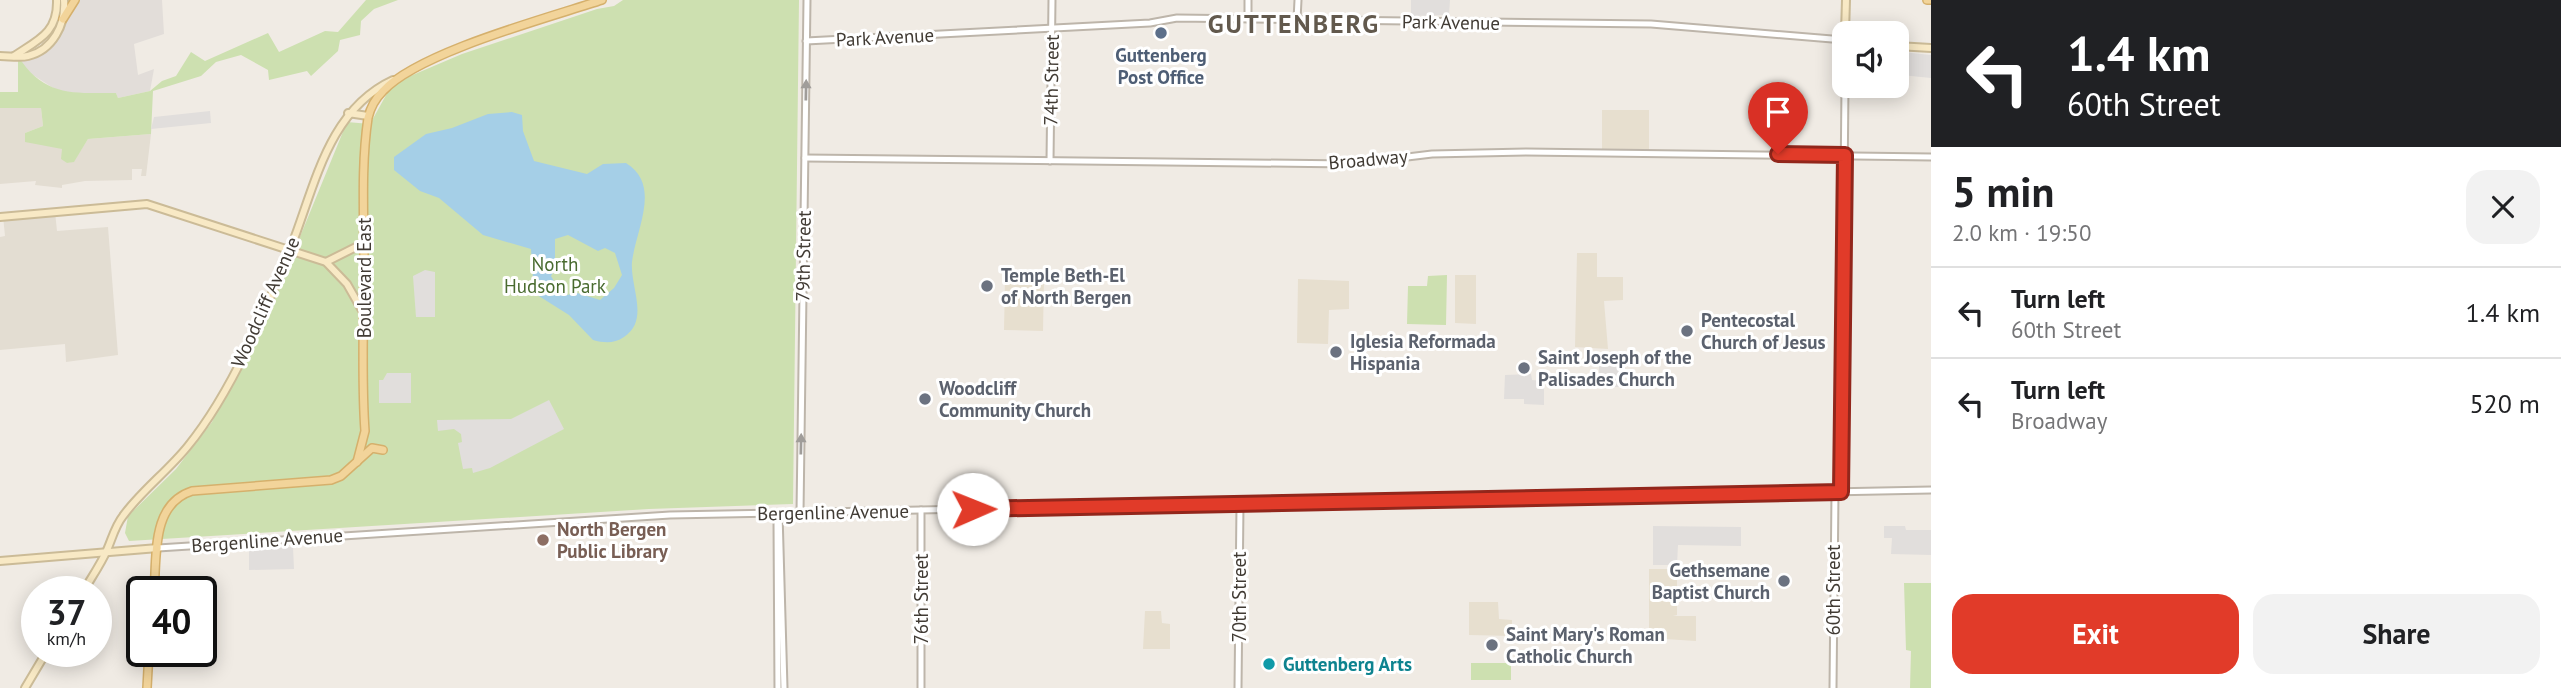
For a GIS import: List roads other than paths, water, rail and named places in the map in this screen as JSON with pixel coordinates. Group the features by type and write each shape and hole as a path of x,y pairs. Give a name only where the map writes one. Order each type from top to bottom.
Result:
{"main road":[{"path":"14,56 47,35 56,18 57,0"},
{"path":"63,19 64,0"},
{"path":"0,56 24,57 48,46 75,0"},
{"path":"348,113 368,116 382,91 398,78 469,45 602,0"},
{"path":"1845,21 1846,0"},
{"path":"1909,47 1931,48"},
{"name":"Woodcliff Avenue","path":"114,534 118,523 186,449 210,415 290,249 313,181 348,113 372,90 398,78"},
{"name":"Boulevard East","path":"357,462 365,431 364,243 368,116"},
{"path":"0,216 148,204 326,262 347,284 364,313"},
{"path":"326,262 364,243"},
{"path":"155,576 166,509 183,494 331,480 373,448 383,450"},
{"path":"114,534 118,543 130,550"},
{"path":"94,576 110,552 114,534"},
{"name":"Bergenline Avenue","path":"0,561 158,548"},
{"path":"25,688 37,667"},
{"path":"147,688 148,667"}],"street":[{"name":"79th Street","path":"800,513 807,0"},
{"name":"74th Street","path":"1051,160 1052,0"},
{"path":"1248,0 1248,19"},
{"path":"1297,20 1298,0"},
{"name":"Park Avenue","path":"806,41 1150,23 1177,18 1651,24 1832,39"},
{"name":"60th Street","path":"1833,688 1845,98"},
{"name":"Broadway","path":"805,158 1350,163 1440,154 1931,157"},
{"name":"Bergenline Avenue","path":"158,548 619,517 1931,490"},
{"name":"70th Street","path":"1238,688 1240,505"},
{"name":"76th Street","path":"921,510 921,688"},
{"path":"778,688 779,513"},
{"path":"779,513 784,688"}],"water":[{"path":"512,112 522,115 523,131 534,161 587,174 603,164 626,163 637,172 645,195 632,262 637,312 632,330 624,337 609,342 593,340 569,315 534,293 531,249 483,235 439,198 420,191 394,170 394,157 426,134 452,128 488,114","holes":["568,235 598,251 605,248 615,253 622,275 614,288 600,300 574,292 568,295 558,288 551,276 559,262 555,259 555,239"]}],"place":[{"name":"Guttenberg Post Office","path":"1161,33"},
{"name":"Temple Beth-El of North Bergen","path":"987,286"},
{"name":"Pentecostal Church of Jesus","path":"1687,331"},
{"name":"Iglesia Reformada Hispania","path":"1336,352"},
{"name":"Saint Joseph of the Palisades Church","path":"1524,368"},
{"name":"Woodcliff Community Church","path":"925,399"},
{"name":"North Bergen Public Library","path":"543,540"},
{"name":"Gethsemane Baptist Church","path":"1784,581"},
{"name":"Saint Mary's Roman Catholic Church","path":"1492,645"},
{"name":"Guttenberg Arts","path":"1269,664"}],"district":[{"name":"GUTTENBERG","path":"1294,23"}],"park label":[{"name":"North Hudson Park","path":"555,275"}]}
